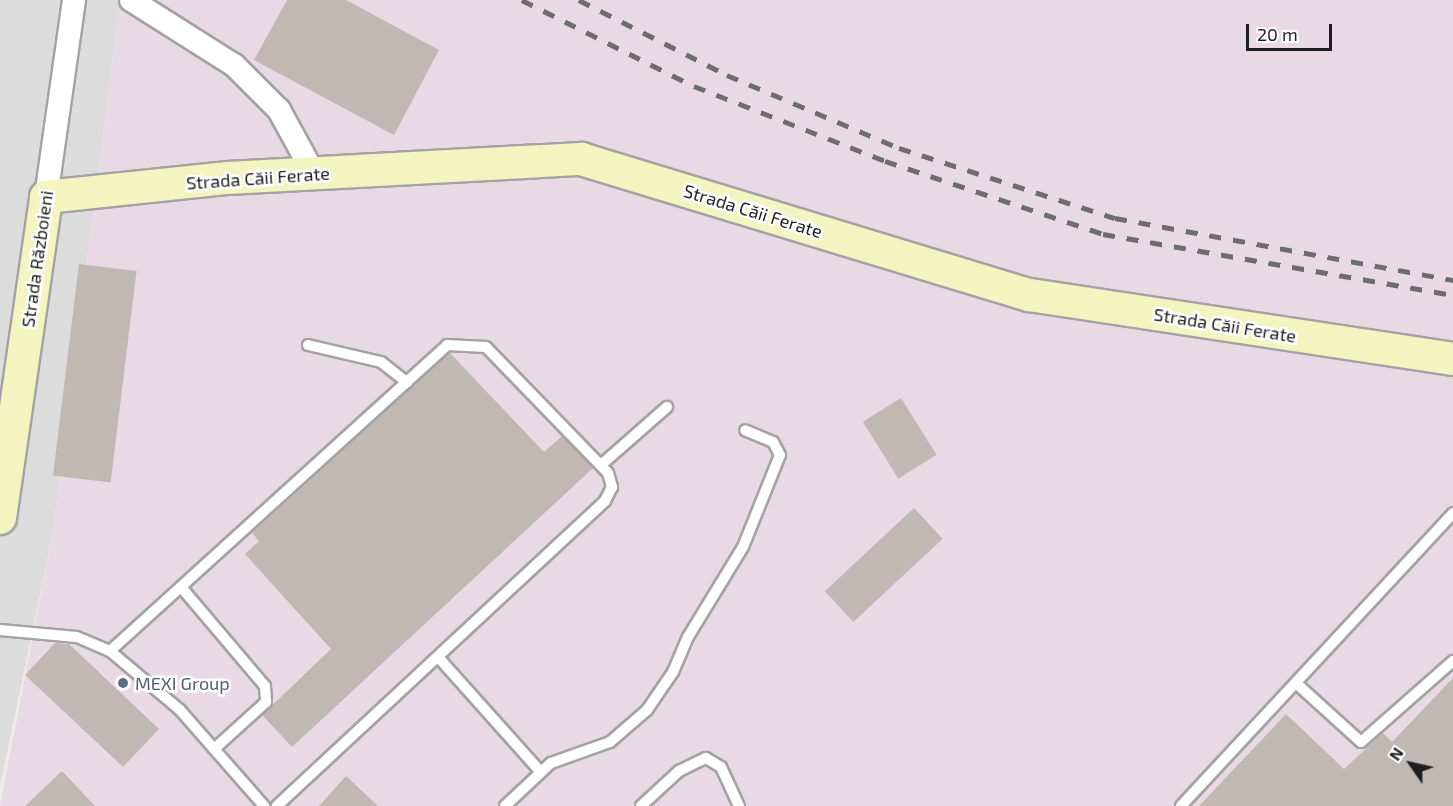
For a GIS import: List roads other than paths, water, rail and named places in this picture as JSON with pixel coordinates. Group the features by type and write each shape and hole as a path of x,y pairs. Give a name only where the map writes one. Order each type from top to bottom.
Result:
{"street":[{"name":"Strada Războieni","path":"0,518 74,0"},
{"path":"131,0 234,65 279,110 314,174"},
{"name":"Strada Căii Ferate","path":"46,197 314,174 581,159 1030,295 1453,359"}],"lane":[{"path":"308,345 381,362 407,382"},
{"path":"110,651 447,345 486,346 601,465 612,487 605,501 277,806"},
{"path":"601,465 667,407"},
{"path":"505,806 551,763 610,742 647,711 673,672 688,637 743,547 780,455 773,442 745,430"},
{"path":"1181,806 1297,684 1453,513"},
{"path":"181,587 265,686 266,702 214,749"},
{"path":"0,630 77,637 110,651 180,710 264,806"},
{"path":"438,657 541,772"},
{"path":"1297,684 1361,742 1453,661"},
{"path":"641,806 680,771 706,758 721,767 739,806"}],"railway":[{"path":"522,0 694,86 885,161 1103,234 1453,295"},
{"path":"579,0 727,75 899,148 1115,218 1453,280"}],"place":[{"name":"MEXI Group","path":"123,683"}]}
